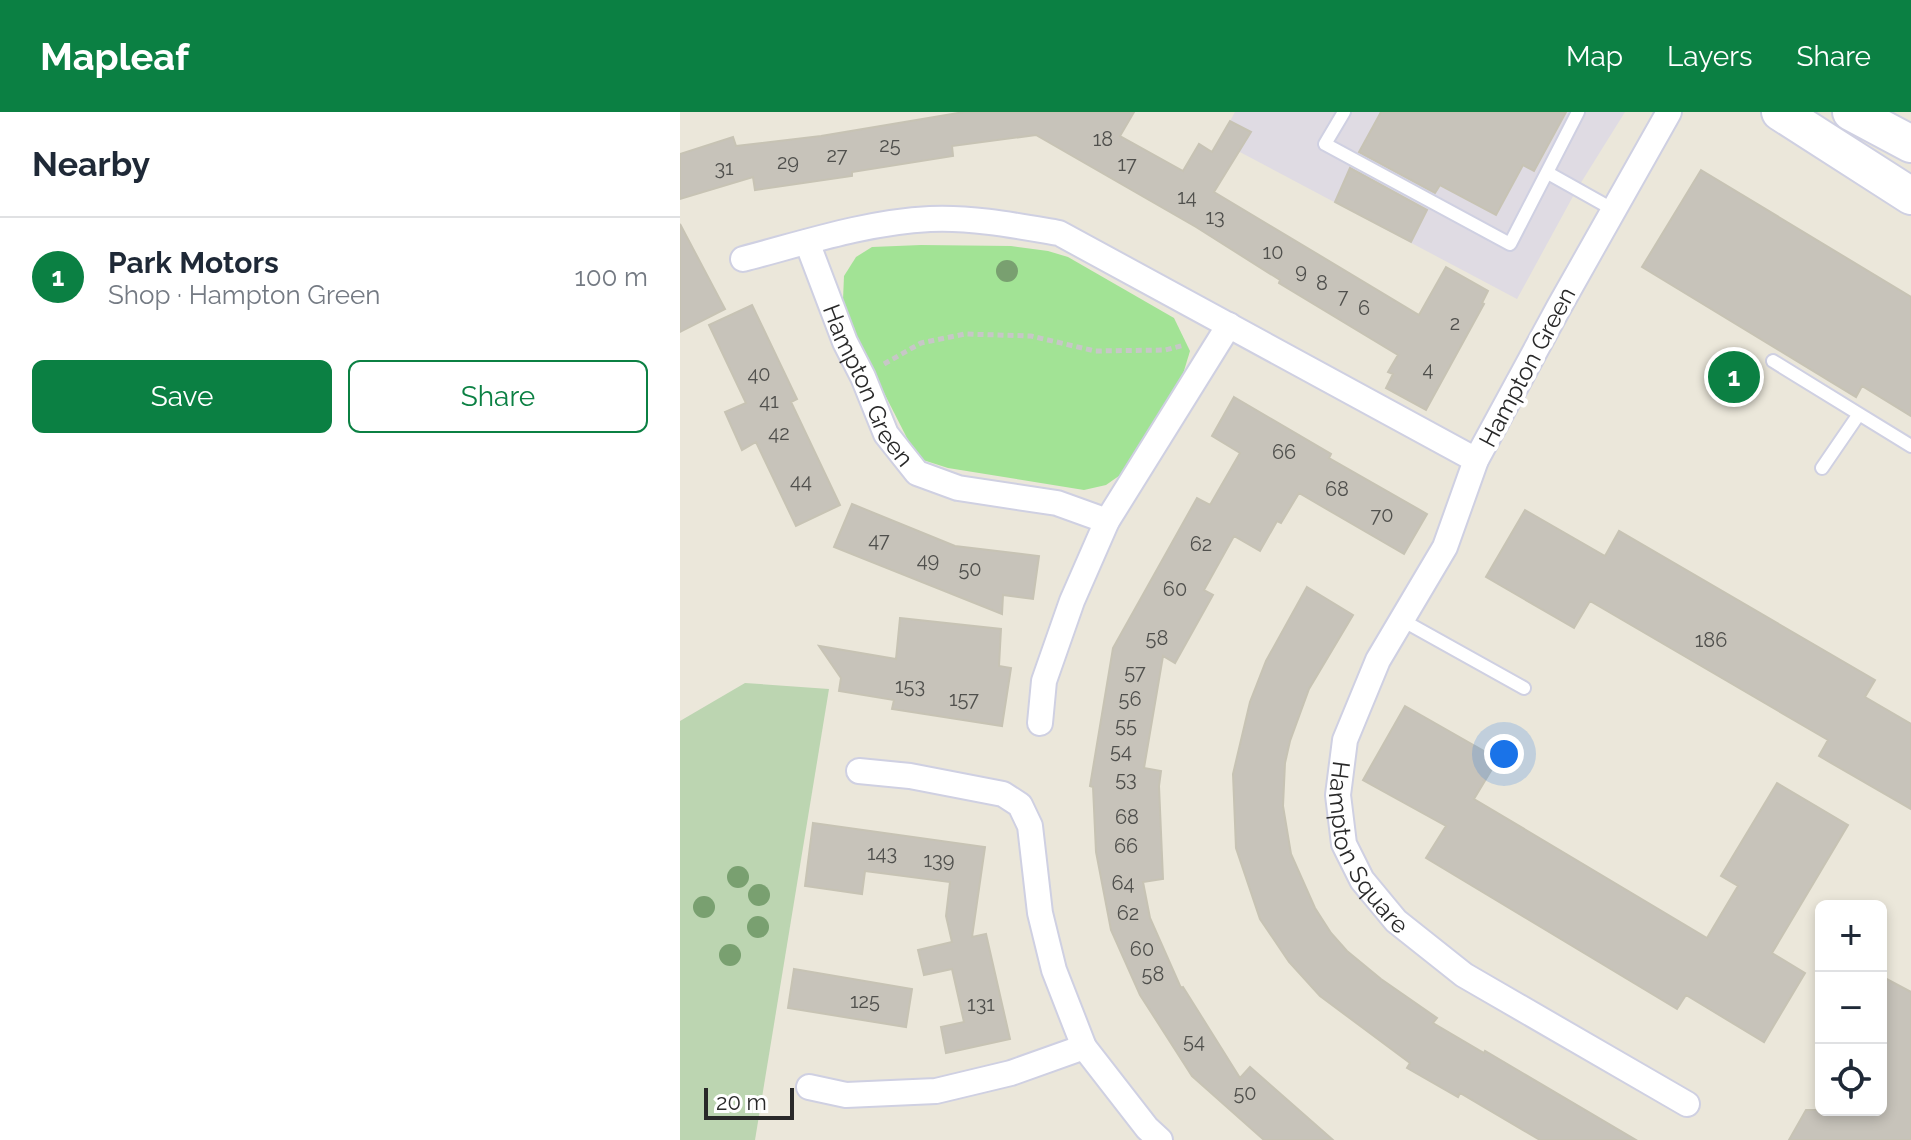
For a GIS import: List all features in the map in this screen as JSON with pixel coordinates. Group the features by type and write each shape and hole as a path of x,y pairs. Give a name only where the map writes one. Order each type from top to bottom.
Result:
{"main road":[{"path":"1780,112 1911,196"},
{"path":"1851,112 1911,144"}],"street":[{"name":"Hampton Green","path":"743,259 890,223 934,219 1010,225 1059,233 1476,460 1669,112"},
{"name":"Hampton Green","path":"807,242 845,342 886,434 917,473 958,488 1057,503 1107,521"},
{"path":"1040,723 1044,681 1072,601 1107,521 1229,325"},
{"name":"Hampton Square","path":"1476,460 1445,547 1378,660 1345,740 1338,795 1344,844 1362,880 1396,921 1464,975 1687,1104"},
{"path":"859,771 910,776 1003,794 1020,805 1030,826 1040,913 1054,970 1084,1047 1147,1128 1160,1140"},
{"path":"809,1087 846,1095 936,1091 1011,1073 1084,1047"}],"lane":[{"path":"1344,112 1325,144 1510,244 1578,112"},
{"path":"1548,173 1614,210"},
{"path":"1773,361 1911,446"},
{"path":"1822,468 1859,414"},
{"path":"1402,620 1524,688"}],"path":[{"path":"863,377 921,343 965,334 1031,336 1095,351 1165,350 1179,348 1229,325"}],"shaded area":[{"path":"1235,112 1625,112 1577,189 1517,299 1219,141"}],"green space":[{"path":"1011,246 1048,251 1068,257 1174,318 1190,351 1183,374 1126,471 1106,485 1084,490 948,468 923,460 909,442 856,338 843,300 844,276 856,257 872,247"},
{"path":"745,683 829,689 755,1140 680,1140 680,721"}],"building":[{"path":"964,112 1134,112 1120,136 1183,171 1199,144 1212,152 1230,121 1251,132 1214,192 1419,315 1446,267 1488,291 1484,304 1426,410 1386,388 1393,374 1388,372 1398,355 1279,283 1280,280 1196,227 1036,135 952,146 953,156 852,172 852,176 755,190 753,177 680,199 680,154 733,137 736,146 821,136"},
{"path":"1381,112 1566,112 1534,171 1523,165 1496,215 1440,185 1435,193 1359,152"},
{"path":"1350,168 1427,210 1411,242 1335,202"},
{"path":"1701,170 1911,297 1911,416 1862,386 1856,397 1642,267"},
{"path":"680,224 725,309 680,332"},
{"path":"752,305 797,399 791,402 840,505 796,526 756,442 742,450 725,412 746,403 709,325"},
{"path":"1234,397 1331,454 1329,458 1427,514 1404,554 1299,493 1281,523 1277,521 1260,551 1234,536 1204,590 1213,595 1175,663 1163,656 1144,768 1161,771 1163,879 1143,882 1150,918 1181,988 1240,1078 1250,1067 1333,1140 1264,1140 1192,1076 1140,995 1111,930 1096,852 1093,787 1090,786 1113,648 1197,498 1210,505 1240,453 1212,436"},
{"path":"852,504 955,546 1039,556 1033,599 1003,595 1002,614 834,547"},
{"path":"1525,510 1605,556 1619,531 1875,680 1865,697 1911,724 1911,809 1819,756 1828,740 1590,601 1574,628 1486,577"},
{"path":"1307,587 1353,615 1309,689 1285,763 1283,806 1291,854 1315,908 1347,951 1437,1018 1433,1023 1636,1140 1540,1140 1460,1093 1458,1097 1407,1068 1410,1063 1320,996 1289,962 1260,919 1236,848 1233,774 1250,702 1266,661"},
{"path":"900,618 1001,629 999,666 1011,668 1002,726 892,709 894,700 839,691 841,678 819,646 896,659"},
{"path":"1405,706 1498,759 1474,799 1707,938 1738,886 1721,876 1777,783 1848,825 1772,953 1805,973 1764,1042 1686,995 1677,1009 1426,858 1446,826 1363,780"},
{"path":"813,823 985,847 972,937 986,934 1010,1039 946,1053 941,1027 964,1022 952,969 924,975 918,950 952,942 946,916 950,882 865,871 862,894 805,886"},
{"path":"794,969 912,989 906,1027 788,1008"},
{"path":"1887,979 1911,992 1911,1140 1789,1140 1806,1110 1815,1110 1815,1116 1887,1116"}],"place":[{"name":"Park Motors","path":"1734,377"}]}
